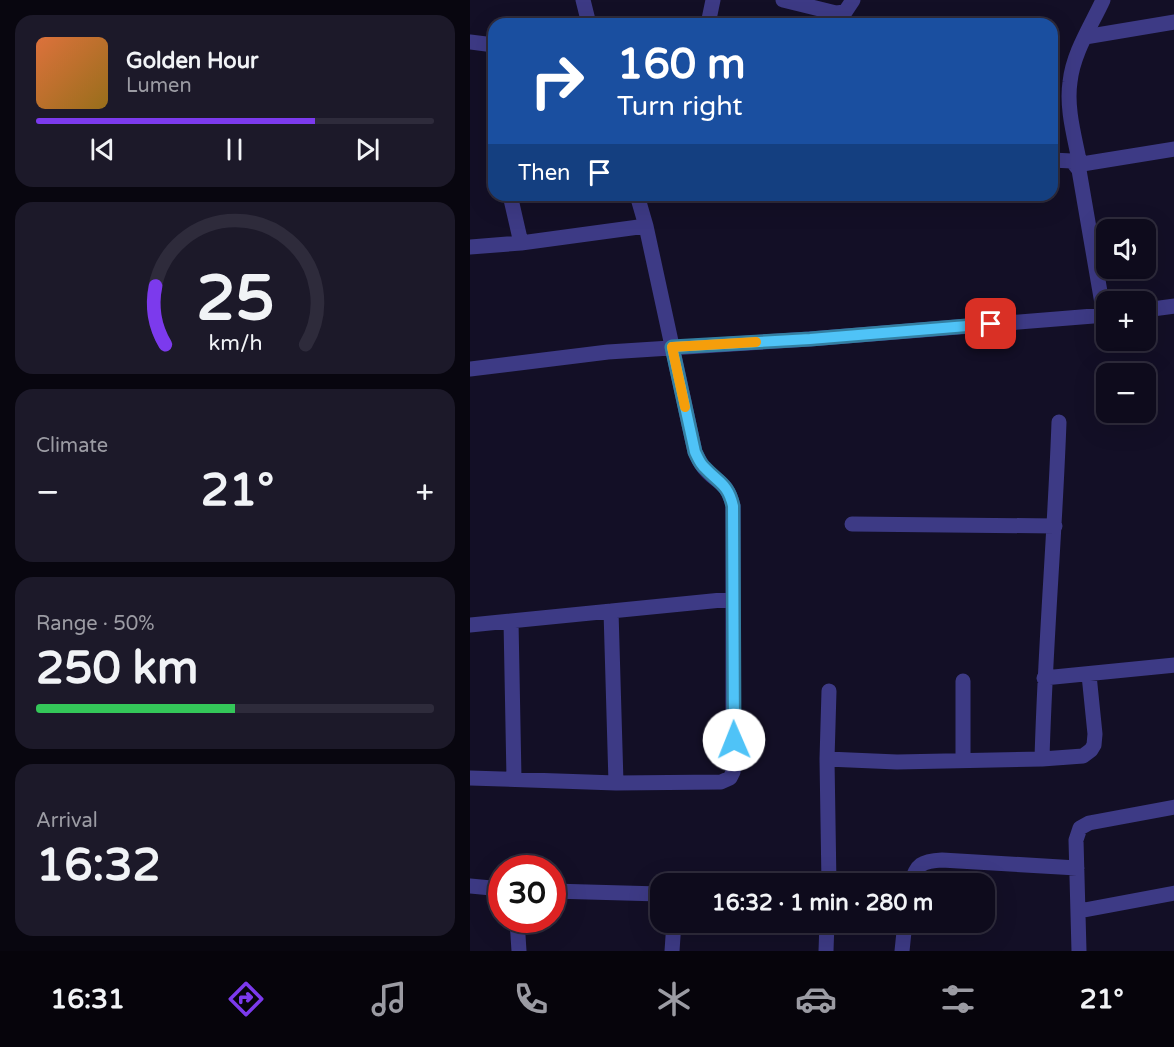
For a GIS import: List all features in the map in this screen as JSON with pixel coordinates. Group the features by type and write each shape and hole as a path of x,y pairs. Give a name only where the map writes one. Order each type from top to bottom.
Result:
{"street":[{"path":"583,0 588,18"},
{"path":"709,18 713,0"},
{"path":"783,0 836,13 845,12 852,0"},
{"path":"1101,291 1070,111 1070,81 1074,63 1103,0"},
{"path":"1085,37 1175,21"},
{"path":"470,42 488,44"},
{"path":"1058,160 1067,159 1078,165 1175,149"},
{"path":"511,201 521,243"},
{"path":"470,778 616,783 721,782 730,778 734,764 733,506 724,484 702,466 695,452 639,201"},
{"path":"470,247 521,243 646,226"},
{"path":"1156,309 1175,306"},
{"path":"470,369 608,352 810,339 1096,316"},
{"path":"1042,759 1044,678 1055,526 1059,422"},
{"path":"852,524 1055,526"},
{"path":"470,625 732,599"},
{"path":"611,611 616,783"},
{"path":"511,621 514,779"},
{"path":"1044,678 1175,665"},
{"path":"827,759 898,762 1083,756 1094,745 1095,734 1089,675"},
{"path":"963,681 963,760"},
{"path":"829,691 827,759 829,873"},
{"path":"1079,951 1076,840 1080,828 1089,823 1175,807"},
{"path":"914,873 920,865 929,861 942,860 1077,868"},
{"path":"470,886 488,887"},
{"path":"566,891 650,894"},
{"path":"1079,911 1175,893"},
{"path":"518,933 519,951"},
{"path":"672,951 673,933"},
{"path":"826,951 827,933"},
{"path":"902,951 904,933"}],"slow traffic":[{"path":"685,407 672,347 756,342"}],"route":[{"path":"734,740 733,506 724,484 702,466 695,452 672,347 810,339 991,324"}]}
